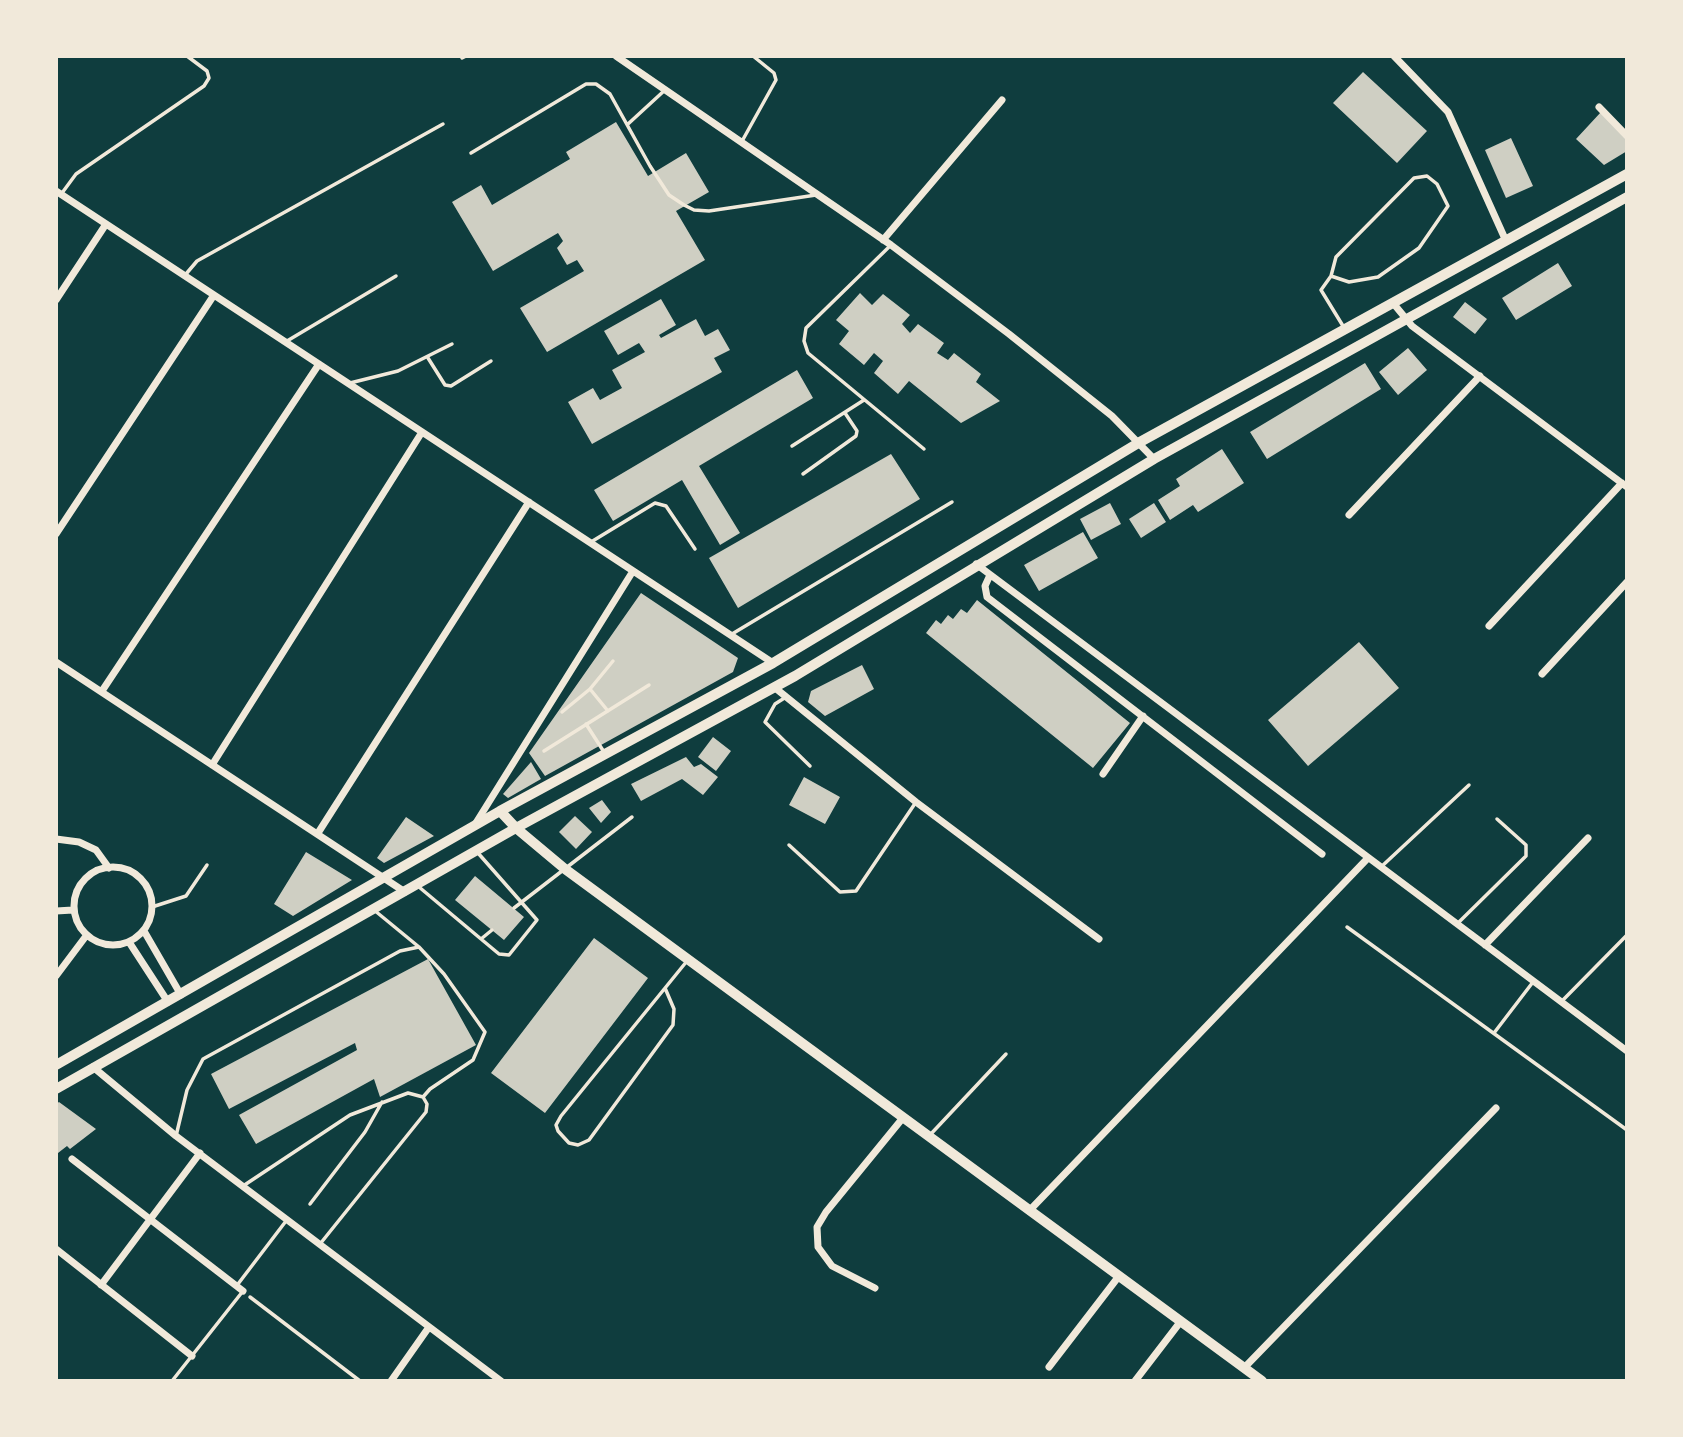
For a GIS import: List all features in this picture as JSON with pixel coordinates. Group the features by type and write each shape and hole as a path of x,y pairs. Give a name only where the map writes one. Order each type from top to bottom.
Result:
{"main road":[{"path":"56,1065 500,811 773,663 1140,442 1627,174"},
{"path":"56,1089 516,828 774,687 1154,459 1627,197"},
{"path":"500,811 565,869 1262,1381"}],"street":[{"path":"616,56 891,245 1112,416 1154,459"},
{"path":"1394,56 1448,112 1506,241"},
{"path":"883,240 1002,100"},
{"path":"1598,107 1627,136"},
{"path":"58,193 773,663"},
{"path":"56,300 106,224"},
{"path":"56,534 214,295"},
{"path":"1393,303 1405,319 1625,485 1489,626"},
{"path":"102,691 319,364"},
{"path":"1349,515 1480,376"},
{"path":"212,765 422,432"},
{"path":"318,833 529,502"},
{"path":"976,564 1627,1051"},
{"path":"473,827 633,571"},
{"path":"990,575 985,586 987,597 1322,854"},
{"path":"1542,674 1627,582"},
{"path":"56,662 405,892"},
{"path":"774,687 916,802 1099,939"},
{"path":"1103,775 1143,716"},
{"path":"1485,945 1588,838"},
{"path":"56,839 79,842 96,850 109,867"},
{"path":"1029,1211 1367,859"},
{"path":"109,867 122,869 144,883 152,907 144,931 129,942 114,946 98,943 86,936 77,924 73,911 79,886 87,877 109,867"},
{"path":"56,911 73,911"},
{"path":"144,931 181,995"},
{"path":"56,976 86,936"},
{"path":"129,942 168,1002"},
{"path":"93,1067 176,1136 501,1381"},
{"path":"1244,1368 1496,1108"},
{"path":"875,1288 832,1266 818,1247 817,1227 826,1212 902,1119"},
{"path":"101,1285 200,1153"},
{"path":"72,1159 240,1289"},
{"path":"56,1249 192,1356"},
{"path":"1049,1367 1119,1276"},
{"path":"1135,1381 1181,1321"},
{"path":"391,1381 429,1327"}],"lane":[{"path":"58,193 76,174 204,86 209,78 207,71 187,56"},
{"path":"741,143 775,80 774,73 753,56"},
{"path":"471,153 586,84 603,86 669,195 694,210 816,195"},
{"path":"628,124 665,89"},
{"path":"184,276 197,261 443,124"},
{"path":"1331,276 1349,282 1378,277 1419,248 1448,206 1437,184 1427,176 1414,178 1336,257 1331,276 1321,290 1345,328"},
{"path":"891,245 806,328 804,341 808,353 923,449"},
{"path":"285,342 396,276"},
{"path":"348,383 398,371 452,344"},
{"path":"427,358 445,385 451,386 491,360"},
{"path":"792,446 864,400"},
{"path":"803,474 856,436 857,431 845,413"},
{"path":"730,635 952,502"},
{"path":"590,543 655,503 666,506 695,549"},
{"path":"562,712 590,689 613,661"},
{"path":"544,751 649,685"},
{"path":"590,689 608,711"},
{"path":"786,697 775,704 765,722 810,766"},
{"path":"586,724 605,754"},
{"path":"1380,868 1469,785"},
{"path":"789,845 839,892 856,891 916,802"},
{"path":"514,908 632,817"},
{"path":"1457,924 1526,856 1526,845 1497,819"},
{"path":"417,886 499,954 509,955 537,920 477,851"},
{"path":"152,907 186,896 207,865"},
{"path":"374,910 419,947 463,997 485,1032 473,1060 430,1089 423,1097"},
{"path":"1347,927 1627,1130"},
{"path":"481,939 492,930"},
{"path":"1561,1002 1627,935"},
{"path":"176,1136 187,1090 203,1059 400,951 419,947"},
{"path":"665,988 674,1009 673,1025 589,1140 578,1145 569,1143 556,1125 561,1116 689,958"},
{"path":"1494,1034 1533,982"},
{"path":"927,1137 1006,1054"},
{"path":"243,1186 332,1126 383,1100 408,1093 423,1097 427,1104 426,1112 320,1244"},
{"path":"310,1204 365,1132 383,1100"},
{"path":"172,1381 240,1289 287,1219"}],"path":[{"path":"240,1289 360,1381"}],"building":[{"path":"1363,72 1427,131 1397,163 1333,103"},
{"path":"1601,112 1627,137 1627,151 1604,165 1576,139"},
{"path":"616,122 648,176 686,153 709,192 676,211 705,260 547,352 520,308 584,271 577,260 567,265 557,248 563,241 558,233 493,271 452,202 481,185 492,205 570,159 566,152"},
{"path":"1511,138 1533,186 1506,198 1485,150"},
{"path":"1558,263 1572,286 1516,320 1502,298"},
{"path":"860,293 872,305 883,294 910,315 902,324 910,333 918,324 944,343 937,353 948,360 954,353 981,374 976,382 1000,401 961,423 909,381 898,394 874,373 883,361 874,353 864,365 839,344 849,331 836,320"},
{"path":"661,299 676,325 659,335 661,338 696,319 705,336 718,329 730,350 714,358 722,372 592,444 568,402 593,388 600,400 622,388 612,370 645,352 639,343 618,355 604,331"},
{"path":"1465,302 1487,319 1475,334 1453,317"},
{"path":"1408,348 1427,370 1398,395 1379,372"},
{"path":"1365,363 1381,389 1267,459 1250,432"},
{"path":"797,370 813,398 699,466 740,533 720,545 682,480 613,521 594,490"},
{"path":"1222,449 1244,483 1198,512 1193,505 1170,520 1158,500 1180,486 1176,479"},
{"path":"891,454 920,499 738,608 709,558"},
{"path":"1110,503 1121,524 1091,540 1080,519"},
{"path":"1154,503 1166,522 1141,538 1129,519"},
{"path":"1083,532 1098,558 1039,591 1024,565"},
{"path":"641,593 738,658 733,672 545,776 529,753"},
{"path":"977,600 1130,723 1093,768 926,633 936,620 941,624 948,615 953,619 961,609 967,613"},
{"path":"1359,642 1399,688 1308,766 1268,720"},
{"path":"862,665 874,689 825,716 808,702 811,691"},
{"path":"713,737 731,751 716,771 698,757"},
{"path":"686,757 694,767 701,764 718,777 703,795 682,779 641,801 631,784"},
{"path":"531,762 541,779 508,798 503,794"},
{"path":"804,777 840,797 825,824 789,805"},
{"path":"602,800 611,812 601,823 589,808"},
{"path":"575,816 592,832 576,849 559,832"},
{"path":"406,817 434,836 384,863 377,858"},
{"path":"306,852 352,880 293,916 274,904"},
{"path":"475,876 524,917 504,940 455,900"},
{"path":"594,938 648,978 545,1113 491,1073"},
{"path":"428,959 476,1045 380,1097 374,1079 256,1144 239,1115 357,1050 355,1043 229,1109 211,1074"},
{"path":"59,1102 96,1129 70,1149 67,1146 58,1153 56,1104"}]}
